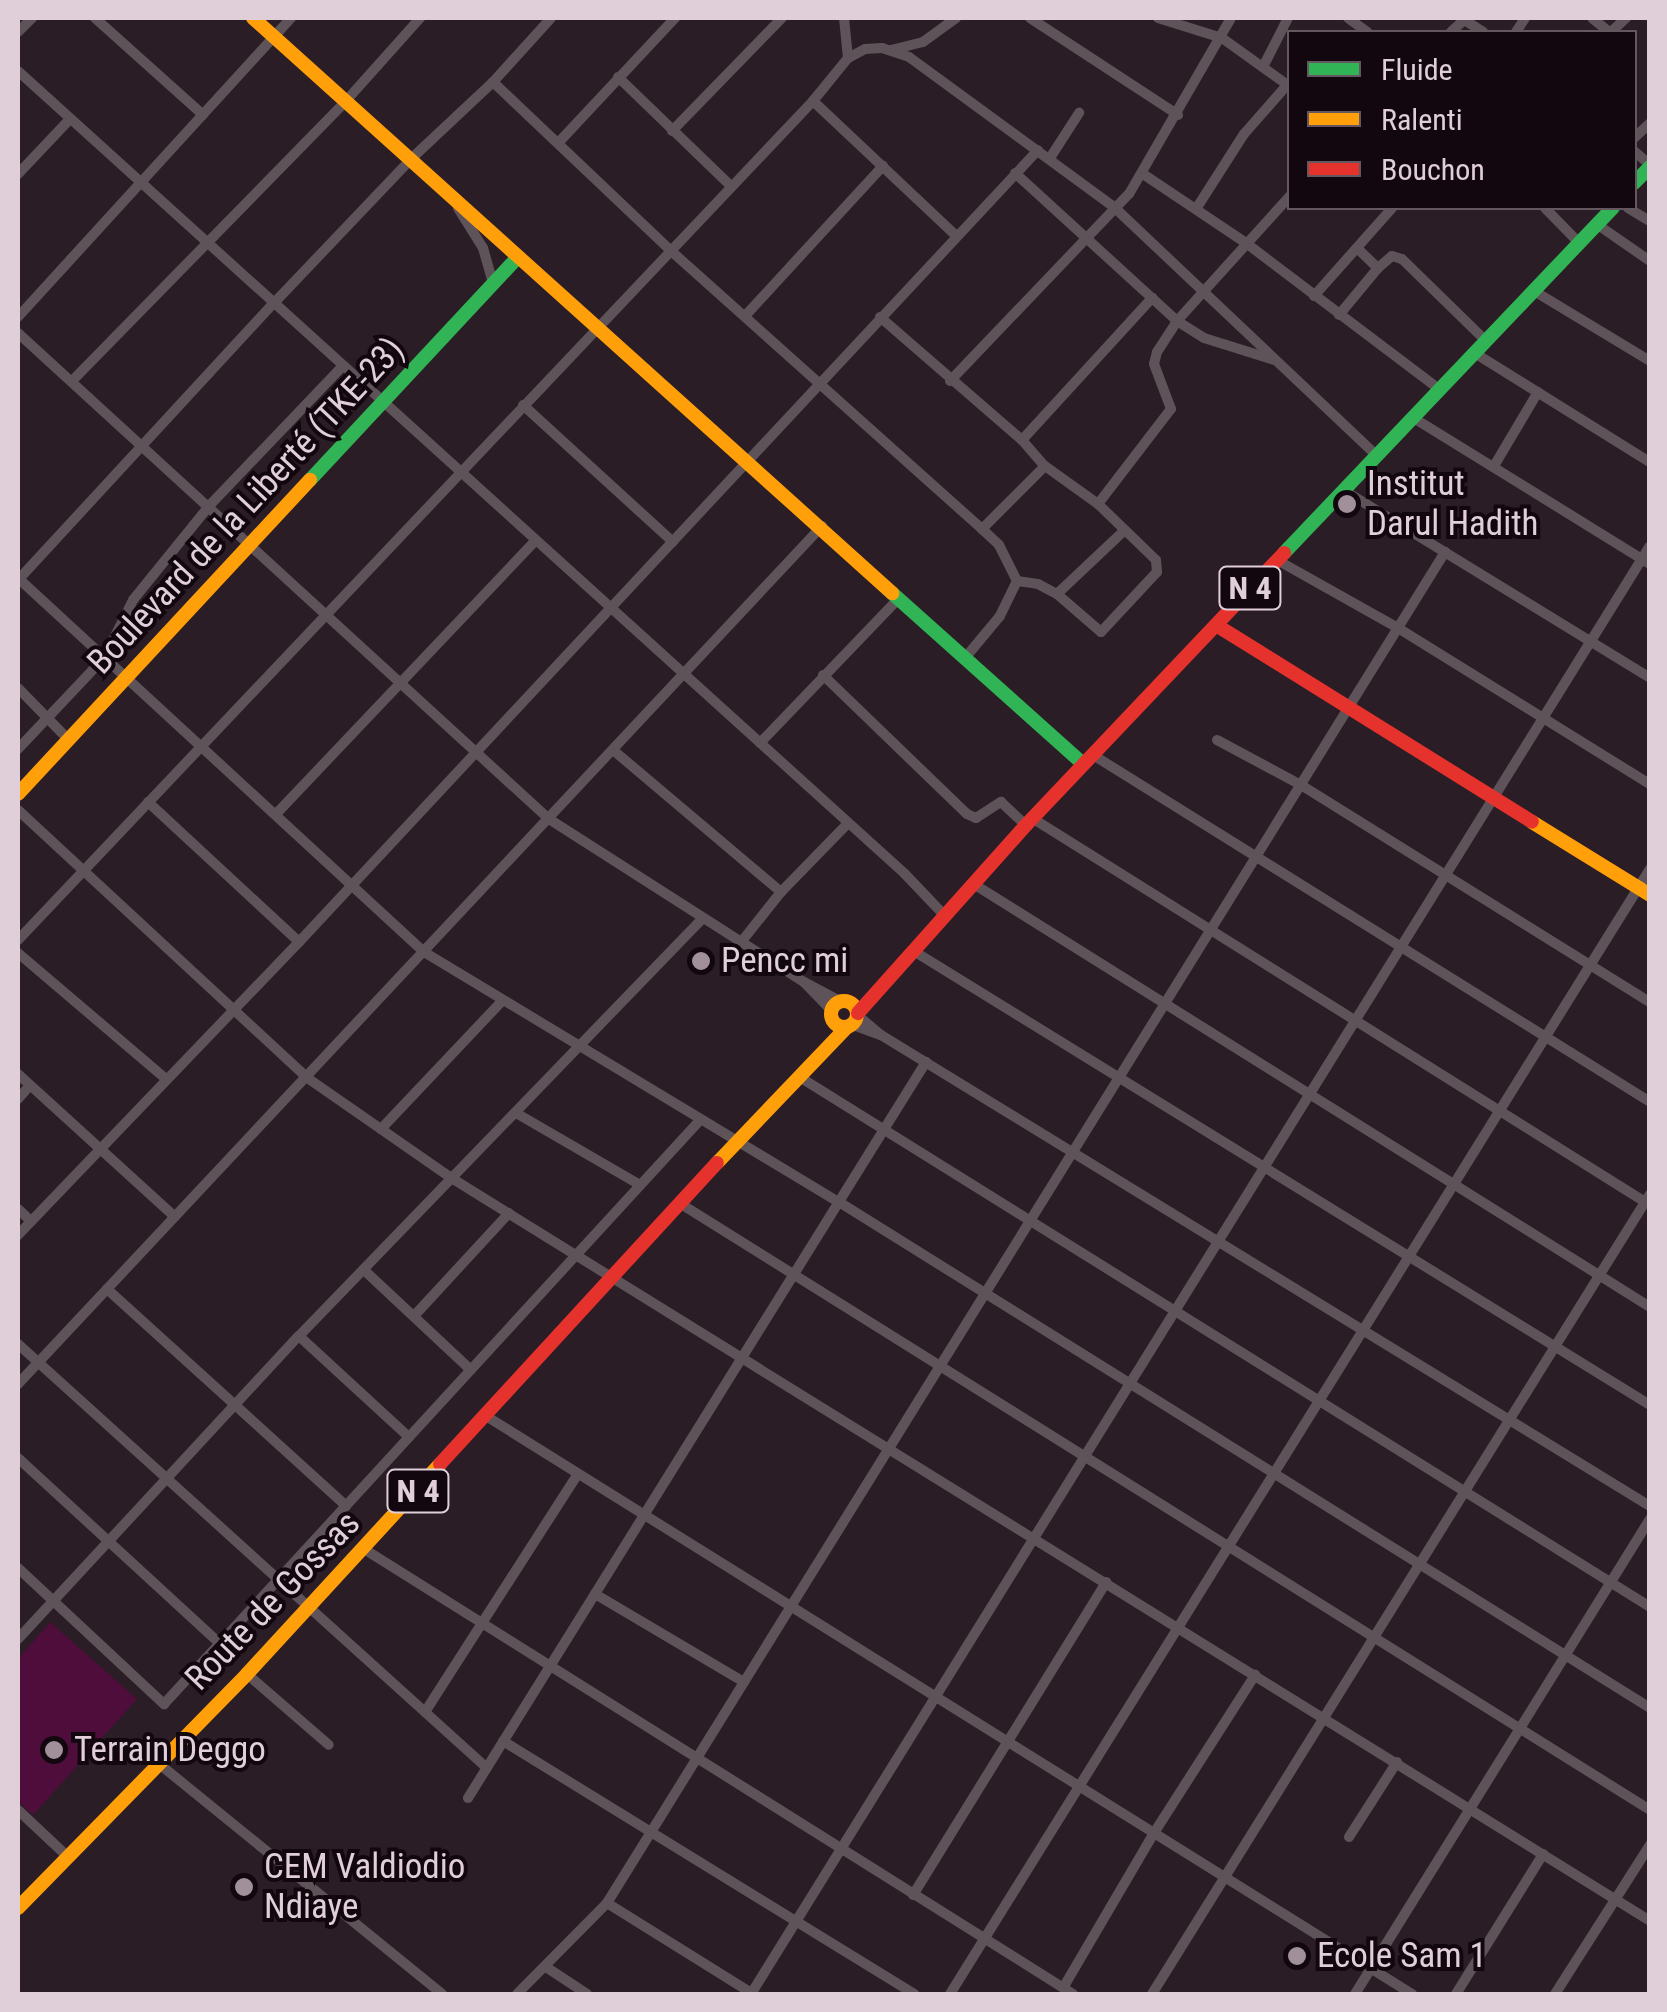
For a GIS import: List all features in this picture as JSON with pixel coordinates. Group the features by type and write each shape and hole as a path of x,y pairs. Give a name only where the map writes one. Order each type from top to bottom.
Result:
{"street":[{"path":"18,32 32,18"},
{"path":"95,18 203,115"},
{"path":"253,18 965,658 1088,760 1256,856 1650,1102"},
{"path":"18,318 292,18"},
{"path":"72,381 345,102 420,18"},
{"path":"551,18 493,82 411,158 18,578 424,952 839,1202 1650,1708"},
{"path":"558,142 675,18"},
{"path":"672,131 782,18"},
{"path":"844,18 848,58"},
{"path":"18,940 730,185 813,102 848,58 865,49 890,50 923,42 956,18"},
{"path":"1030,18 1178,115"},
{"path":"1158,18 1222,38 1287,85"},
{"path":"950,382 1087,239 1143,174 1231,18"},
{"path":"1263,67 1288,18"},
{"path":"890,50 909,57 1115,208 1377,456"},
{"path":"18,71 944,914"},
{"path":"618,77 730,185"},
{"path":"493,82 670,250 999,544 1017,581"},
{"path":"1196,210 1244,134 1287,87"},
{"path":"813,102 955,235"},
{"path":"1050,158 1079,113"},
{"path":"18,174 70,118"},
{"path":"18,1235 299,942 1038,150"},
{"path":"745,316 883,166"},
{"path":"1015,174 1177,321 1204,338 1278,361"},
{"path":"1143,174 1246,243 1438,390"},
{"path":"448,195 482,248 493,284"},
{"path":"1098,504 1172,409 1154,364 1177,321 1287,199"},
{"path":"1314,296 1390,210"},
{"path":"1547,210 1580,244"},
{"name":"N 4","path":"846,1014 1611,210"},
{"path":"1598,225 1650,261"},
{"path":"1357,248 1378,268"},
{"path":"1339,315 1392,256 1402,258 1485,340"},
{"name":"Boulevard de la Liberté (TKE-23)","path":"18,794 518,257"},
{"path":"1534,290 1650,361"},
{"path":"1022,440 1152,298"},
{"path":"880,317 950,382 1022,440 1045,466 1098,504 1160,567 1106,630 1096,629 1056,594 1038,584 1017,581"},
{"path":"18,333 549,818 804,982 846,1014 1650,1506"},
{"path":"1473,352 1650,462"},
{"path":"18,749 104,658 133,600 210,506 344,366"},
{"path":"1494,466 1538,392"},
{"path":"522,405 672,542"},
{"path":"1412,417 1645,562"},
{"path":"982,529 1045,466"},
{"path":"1345,491 1650,678"},
{"path":"18,1384 822,526"},
{"path":"1056,594 1125,530"},
{"path":"277,814 536,540"},
{"path":"607,1903 752,1994 1590,641 1645,562 1650,546"},
{"path":"516,1994 607,1903 1445,552"},
{"path":"1277,560 1398,628 1650,784"},
{"path":"965,658 1000,616 1017,581"},
{"path":"760,743 900,598"},
{"path":"1216,625 1644,891"},
{"path":"824,675 967,814 976,818 1001,802 1499,1111 1647,1198 1152,1994"},
{"path":"18,688 68,740"},
{"path":"1217,740 1300,785 1650,1002"},
{"path":"613,750 781,892"},
{"path":"148,802 299,942"},
{"path":"18,810 306,1077 453,1179 1650,1920"},
{"path":"742,942 781,892 848,823"},
{"path":"950,1994 1545,1036 1644,891 1650,869"},
{"path":"972,883 1650,1307"},
{"path":"18,1639 234,1404 702,919"},
{"path":"911,949 1650,1405"},
{"path":"18,953 166,1080"},
{"path":"381,1129 502,1002"},
{"name":"Route de Gossas","path":"18,1908 364,1549 798,1076 846,1014"},
{"path":"468,1798 926,1062"},
{"path":"18,1074 175,1217"},
{"path":"798,1076 1650,1607"},
{"path":"18,1099 30,1086"},
{"path":"516,1113 640,1185"},
{"path":"18,1568 164,1704 700,1120"},
{"path":"681,1204 1650,1810"},
{"path":"18,1209 31,1221"},
{"path":"414,1316 509,1213"},
{"path":"364,1270 471,1370"},
{"path":"107,1289 346,1506"},
{"path":"299,1336 409,1437"},
{"path":"18,1344 486,1768"},
{"path":"486,1416 1412,1994"},
{"path":"18,1458 220,1644"},
{"path":"424,1712 577,1475"},
{"path":"1354,1994 1650,1519"},
{"path":"364,1549 482,1627 1068,1991 1154,1832 1255,1675"},
{"path":"914,1895 1106,1582"},
{"path":"595,1594 744,1682"},
{"path":"247,1674 328,1745"},
{"path":"504,1741 914,1994"},
{"path":"158,1762 442,1994"},
{"path":"1349,1837 1397,1762"},
{"path":"18,1810 68,1857"},
{"path":"1555,1994 1650,1844"},
{"path":"1456,1994 1543,1854"},
{"path":"546,1966 587,1994"}],"shaded area":[{"name":"Terrain Deggo","path":"50,1622 137,1699 33,1815 18,1801 18,1659"}],"traffic: fast":[{"path":"1637,180 1650,167"},
{"path":"1284,553 1611,210"},
{"path":"310,480 518,257"},
{"path":"892,593 1083,764"}],"traffic: slow":[{"path":"253,18 892,593"},
{"path":"18,794 310,480"},
{"path":"1532,822 1650,895"},
{"path":"844,1001 853,1005 857,1014 853,1023 844,1027 835,1023 831,1014 835,1005 844,1001"},
{"path":"717,1163 847,1027"},
{"path":"18,1908 247,1674 440,1464"}],"traffic: jam":[{"path":"858,1013 1026,825 1284,553"},
{"path":"1216,625 1532,822"},
{"path":"440,1464 717,1163"}],"place":[{"name":"Institut Darul Hadith","path":"1347,504"},
{"name":"Pencc mi","path":"701,961"},
{"name":"Terrain Deggo","path":"54,1750"},
{"name":"CEM Valdiodio Ndiaye","path":"244,1887"},
{"name":"Ecole Sam 1","path":"1297,1956"}]}
